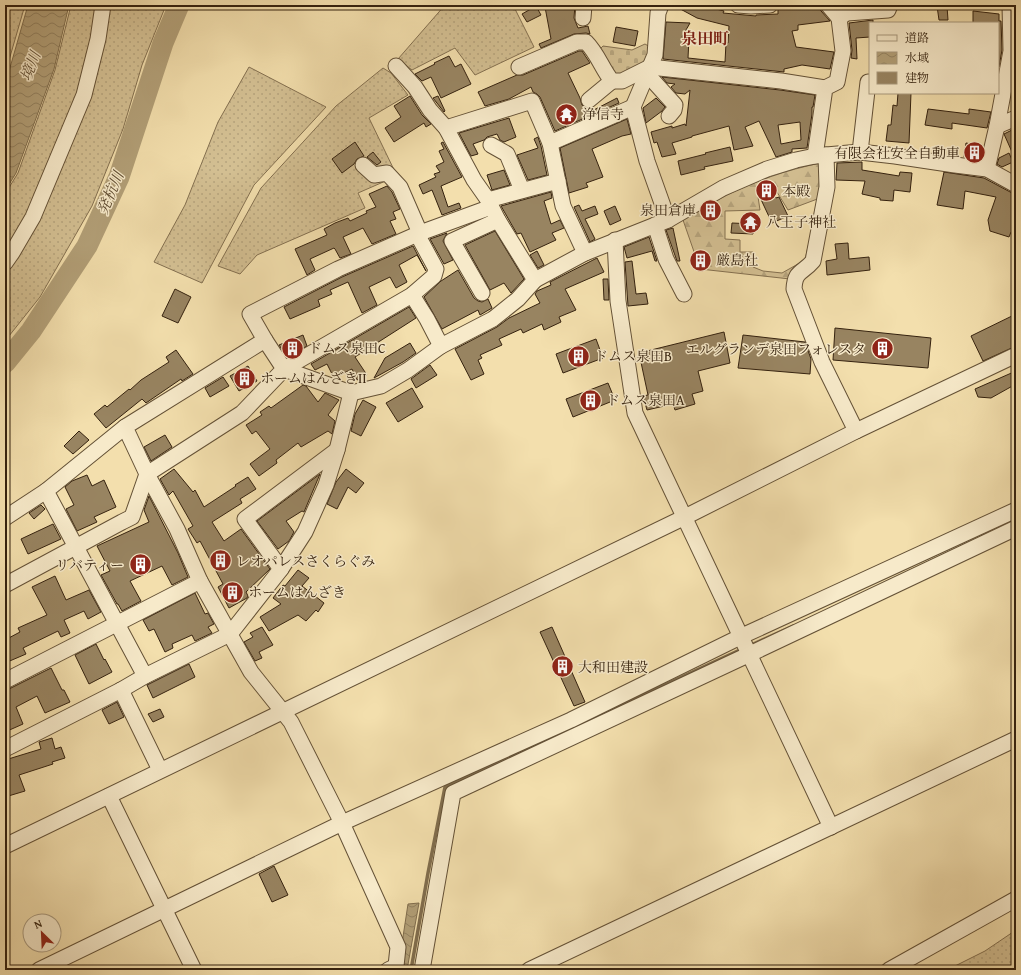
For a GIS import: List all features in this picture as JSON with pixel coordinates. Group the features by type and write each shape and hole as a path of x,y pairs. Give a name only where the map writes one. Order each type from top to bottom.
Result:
{"street":[{"path":"5,263 33,217 84,95 98,39 103,5"},
{"path":"661,5 658,13 655,55 633,107 661,223 666,259 684,294"},
{"path":"738,5 770,5"},
{"path":"589,100 612,81 622,81 649,71 780,81 825,88 837,82 843,51 839,18 828,5"},
{"path":"839,18 847,13 888,10 890,5"},
{"path":"987,169 997,126 1011,51 1010,5"},
{"path":"519,68 576,42 586,42 593,49 605,72 612,81"},
{"path":"396,66 415,87 430,110 446,128 474,180 535,280"},
{"path":"649,71 675,105 674,110 668,116"},
{"path":"860,152 868,82"},
{"path":"825,88 820,156 827,188 813,261 794,279 794,289 822,362 856,431"},
{"path":"446,128 532,102 550,143 563,206 585,253"},
{"path":"550,143 633,107"},
{"path":"997,126 1016,118"},
{"path":"491,145 507,154 522,190"},
{"path":"558,181 522,190 489,203 244,311 284,369 351,393 381,386 408,370 441,346 493,319 518,298 535,280 585,253 661,223 723,188 767,169 796,160 860,152 987,169 1016,186"},
{"path":"5,585 132,517 147,474 242,413 284,369 412,295 434,276 436,269 419,234 400,187 387,173 374,175 364,165"},
{"path":"482,293 452,241 498,220"},
{"path":"615,240 618,301 636,413 832,827"},
{"path":"412,295 441,346"},
{"path":"5,518 46,491 125,427 265,340"},
{"path":"5,846 685,517 856,431 1016,355"},
{"path":"5,750 145,676 230,634 281,569 305,532 326,485 337,450 351,393"},
{"path":"125,427 147,474 177,529 200,581 251,672 291,722 342,823 398,947 396,966 388,970"},
{"path":"281,569 245,519 337,450"},
{"path":"46,491 145,676"},
{"path":"39,970 342,823 571,720 742,636 1016,510"},
{"path":"422,970 453,793 1016,528"},
{"path":"5,681 200,581"},
{"path":"121,690 160,770"},
{"path":"529,970 1016,739"},
{"path":"452,774 460,790"},
{"path":"109,796 194,970"},
{"path":"889,970 1016,899"}],"green space":[{"path":"5,5 25,5 5,74"},
{"path":"71,5 166,5 142,65 123,129 92,206 40,297 5,341 5,194 18,173 55,70"},
{"path":"445,5 513,5 534,47 475,75 455,48 412,70 398,59"},
{"path":"645,44 650,47 645,65 620,76 610,70 599,50 603,46 632,50"},
{"path":"249,67 326,107 254,185 202,283 154,262 185,205 218,122"},
{"path":"383,68 391,73 408,95 369,118 397,176 358,193 365,208 257,255 240,274 218,266 261,188 336,106"},
{"path":"820,163 820,198 788,210 772,184 757,190 760,210 725,211 725,239 740,240 740,252 753,252 753,267 763,271 782,273 805,260 812,229 807,263 790,279 700,269 683,220 723,197 759,181 795,169"},
{"path":"1016,930 1016,970 947,970 985,951"}],"water":[{"name":"境川","path":"28,5 69,5 54,69 16,173 5,191 5,85"},
{"path":"419,903 407,970 385,970 399,963 408,904"}],"building":[{"path":"575,5 574,18 578,28 588,26 590,34 574,34 541,48 539,44 551,39 545,7"},
{"path":"673,5 701,5 724,11 723,13 756,16 778,14 778,7 798,5 798,8 819,5 821,11 830,21 798,25 798,30 792,31 796,47 834,52 830,69 802,65 784,69 784,72 663,59 666,22 690,23 682,37 689,38 688,58 725,62 729,26 697,18"},
{"path":"536,6 541,15 527,22 522,14"},
{"path":"937,6 947,6 948,20 939,20"},
{"path":"973,11 999,14 999,21 1001,21 1002,50 999,67 999,22 973,22"},
{"path":"873,20 873,22 869,22 869,37 856,38 857,59 851,58 852,50 849,23"},
{"path":"616,27 638,31 635,46 613,42"},
{"path":"582,51 590,63 568,73 582,105 586,108 588,113 617,98 619,103 555,131 540,97 533,92 531,87 509,99 485,106 478,92 517,75 523,75"},
{"path":"449,56 455,67 461,64 471,84 441,98 431,77 422,81 415,74"},
{"path":"662,77 815,95 807,148 792,149 792,152 776,157 759,121 745,127 753,146 734,150 729,126 672,143 676,154 662,157 657,142 654,143 651,132 672,126 672,128 685,124 686,126 690,90 685,94 676,93 671,87 675,84 667,83","holes":["800,122 801,140 781,144 778,125"]},
{"path":"898,94 911,94 909,143 886,141 888,125 891,125 893,105 897,106"},
{"path":"410,96 422,115 431,124 426,127 424,123 394,142 385,128 401,117 394,106"},
{"path":"438,96 445,111 444,112 433,98"},
{"path":"656,98 665,107 646,123 643,108"},
{"path":"928,109 969,114 969,109 991,112 987,128 952,123 952,129 925,125"},
{"path":"509,118 516,137 504,142 500,140 497,134 487,137 484,140 473,144 478,154 471,156 459,133"},
{"path":"627,119 631,134 622,136 592,149 603,177 586,183 588,187 569,193 560,148"},
{"path":"1016,128 1016,161 1004,134"},
{"path":"538,137 547,175 528,180 517,155 538,148 534,139"},
{"path":"355,142 364,156 357,159 354,164 342,173 332,159"},
{"path":"443,142 462,177 441,186 448,207 459,203 461,208 442,215 432,190 423,194 419,185 436,177 434,174 440,172 436,166 444,162 439,151 444,149 441,143"},
{"name":"有限会社安全自動車","path":"966,143 983,146 980,159 964,157"},
{"path":"730,147 733,161 704,167 705,169 681,175 678,161"},
{"path":"373,152 381,162 377,165 367,157"},
{"path":"1009,153 1013,162 1002,167 997,164 999,158"},
{"path":"862,162 862,170 899,176 900,172 912,173 910,192 894,190 893,201 880,200 880,198 862,194 865,181 836,180 837,163"},
{"path":"504,170 510,185 492,190 487,175"},
{"path":"944,172 984,178 1016,194 1016,234 1011,232 1009,237 990,231 988,220 996,197 965,191 963,209 937,205"},
{"path":"769,182 776,198 779,197 788,216 772,223 757,191 760,191 758,187"},
{"path":"387,186 392,192 400,209 393,212 396,219 390,221 396,234 372,244 363,228 343,237 351,254 340,258 334,248 310,259 315,270 307,275 295,249 327,235 324,229 335,223 348,218 350,221 367,213 366,211 376,207 369,194"},
{"path":"551,192 552,198 544,201 551,224 560,220 564,228 552,233 556,240 530,252 521,233 517,234 501,206"},
{"path":"579,205 582,211 595,206 598,214 585,219 595,239 590,242 574,207"},
{"path":"615,206 621,220 610,225 604,211"},
{"path":"732,223 754,224 753,234 731,233"},
{"path":"673,228 680,261 677,261 666,230"},
{"path":"495,231 524,279 511,293 504,283 490,290 465,245"},
{"path":"447,233 443,241 453,260 444,264 430,239"},
{"path":"649,237 657,261 655,261 652,251 627,258 624,247"},
{"path":"848,243 849,259 869,257 870,270 827,275 826,261 837,259 835,244"},
{"path":"413,246 426,271 417,255 399,265 407,282 396,288 390,277 369,287 377,305 362,313 348,282 330,290 332,294 318,300 320,306 290,319 284,307 342,277"},
{"path":"537,251 544,265 538,268 530,255"},
{"path":"597,258 604,272 565,289 576,310 559,317 561,322 544,330 542,324 523,333 521,329 499,339 502,345 480,355 482,358 478,360 484,374 471,380 455,349 497,327 509,318 540,303 535,294 537,291 551,285 550,282"},
{"path":"632,261 636,294 646,293 648,304 628,306 625,262"},
{"path":"458,270 474,298 482,302 488,299 492,308 480,315 478,310 442,329 424,297 441,281"},
{"path":"603,279 608,279 609,300 604,300"},
{"path":"175,289 191,297 178,323 162,316"},
{"path":"409,307 416,318 355,357 367,375 357,380 352,369 334,378 327,364 315,370 311,364"},
{"path":"1016,314 1016,346 983,361 971,336"},
{"name":"エルグランデ泉田フォレスタ","path":"835,328 931,338 928,368 833,360"},
{"path":"724,332 730,363 698,371 703,391 692,394 695,404 675,410 673,404 647,410 643,396 648,395 639,353"},
{"name":"ドムス泉田C","path":"303,335 307,346 287,357 279,345"},
{"path":"743,335 805,342 811,359 810,374 738,368"},
{"name":"ドムス泉田B","path":"596,339 603,358 563,373 556,354"},
{"path":"410,343 416,353 374,378 385,358"},
{"path":"176,350 193,374 182,381 181,379 146,403 142,399 106,428 94,414 105,405 107,407 141,380 169,362 166,357"},
{"path":"430,365 437,375 416,388 411,379"},
{"name":"ホームはんざきⅡ","path":"248,366 257,381 239,391 230,376"},
{"path":"1016,371 1016,384 991,398 978,397 975,389"},
{"path":"223,377 229,386 210,397 205,388"},
{"name":"ドムス泉田A","path":"608,383 615,400 573,417 566,399"},
{"path":"303,385 306,386 318,402 325,393 339,400 328,415 335,421 332,434 328,431 301,447 298,443 276,460 277,463 259,476 250,464 270,449 256,431 252,434 246,425 262,415 260,412 269,406 271,408"},
{"path":"412,388 423,407 398,422 386,403"},
{"path":"363,400 376,407 361,436 351,431 355,414"},
{"path":"79,431 89,440 73,454 64,446"},
{"path":"165,435 172,447 151,461 144,447"},
{"path":"174,469 193,492 195,490 204,507 248,477 256,489 240,499 242,503 212,522 224,541 241,529 270,569 246,592 248,596 247,598 229,608 218,587 223,584 200,541 197,543 188,529 193,526 173,491 169,495 160,479"},
{"path":"346,469 364,483 356,493 348,487 337,509 327,504 336,482"},
{"path":"320,474 304,512 302,511 286,521 294,532 289,541 278,549 257,521"},
{"path":"87,475 92,486 104,480 116,507 94,517 97,522 77,531 66,509 74,505 65,487 72,481"},
{"path":"149,496 178,553 188,577 172,585 162,566 130,581 141,601 122,611 101,575 110,571 97,546 149,522 144,510"},
{"path":"41,505 45,509 34,519 29,513"},
{"path":"53,524 61,539 28,554 21,539"},
{"path":"298,570 309,578 302,586 324,603 318,612 316,610 306,621 298,615 269,631 260,617 281,604 273,598"},
{"path":"55,576 66,600 89,590 101,612 88,619 84,611 64,620 70,633 61,637 58,631 23,648 26,654 5,663 5,640 20,632 18,628 47,615 32,587"},
{"path":"195,593 205,614 208,613 214,624 208,627 212,633 195,641 192,635 172,644 173,648 165,652 154,629 149,631 143,620"},
{"path":"262,627 273,645 259,652 262,658 255,661 244,642 253,637 250,633"},
{"name":"大和田建設","path":"552,627 585,702 574,706 540,632"},
{"path":"96,644 112,672 89,684 75,655"},
{"path":"189,664 195,677 153,698 147,685"},
{"path":"51,668 70,702 45,713 37,696 16,707 23,724 5,732 5,691"},
{"path":"117,702 124,717 109,724 102,710"},
{"path":"160,709 164,717 153,722 148,714"},
{"path":"52,738 55,749 61,747 65,758 52,762 53,764 19,775 25,791 5,797 5,760 41,749 39,742"},
{"path":"274,866 288,895 272,902 259,874"}],"waterway":[{"name":"発杭川","path":"5,363 31,331 87,246 119,177 163,43 179,5"},
{"path":"749,646 793,626"},
{"path":"411,970 445,787 742,649"}],"place":[{"name":"浄信寺","path":"566,114"},
{"name":"有限会社安全自動車","path":"975,153"},
{"name":"本殿","path":"766,191"},
{"name":"泉田倉庫","path":"711,210"},
{"name":"八王子神社","path":"750,222"},
{"name":"厳島社","path":"701,260"},
{"name":"ドムス泉田C","path":"293,348"},
{"name":"エルグランデ泉田フォレスタ","path":"882,349"},
{"name":"ドムス泉田B","path":"579,356"},
{"name":"ホームはんざきⅡ","path":"244,378"},
{"name":"ドムス泉田A","path":"591,400"},
{"name":"レオパレスさくらぐみ","path":"220,561"},
{"name":"リバティー","path":"140,565"},
{"name":"ホームはんざき","path":"233,592"},
{"name":"大和田建設","path":"563,667"}],"district":[{"name":"泉田町","path":"705,38"}]}
